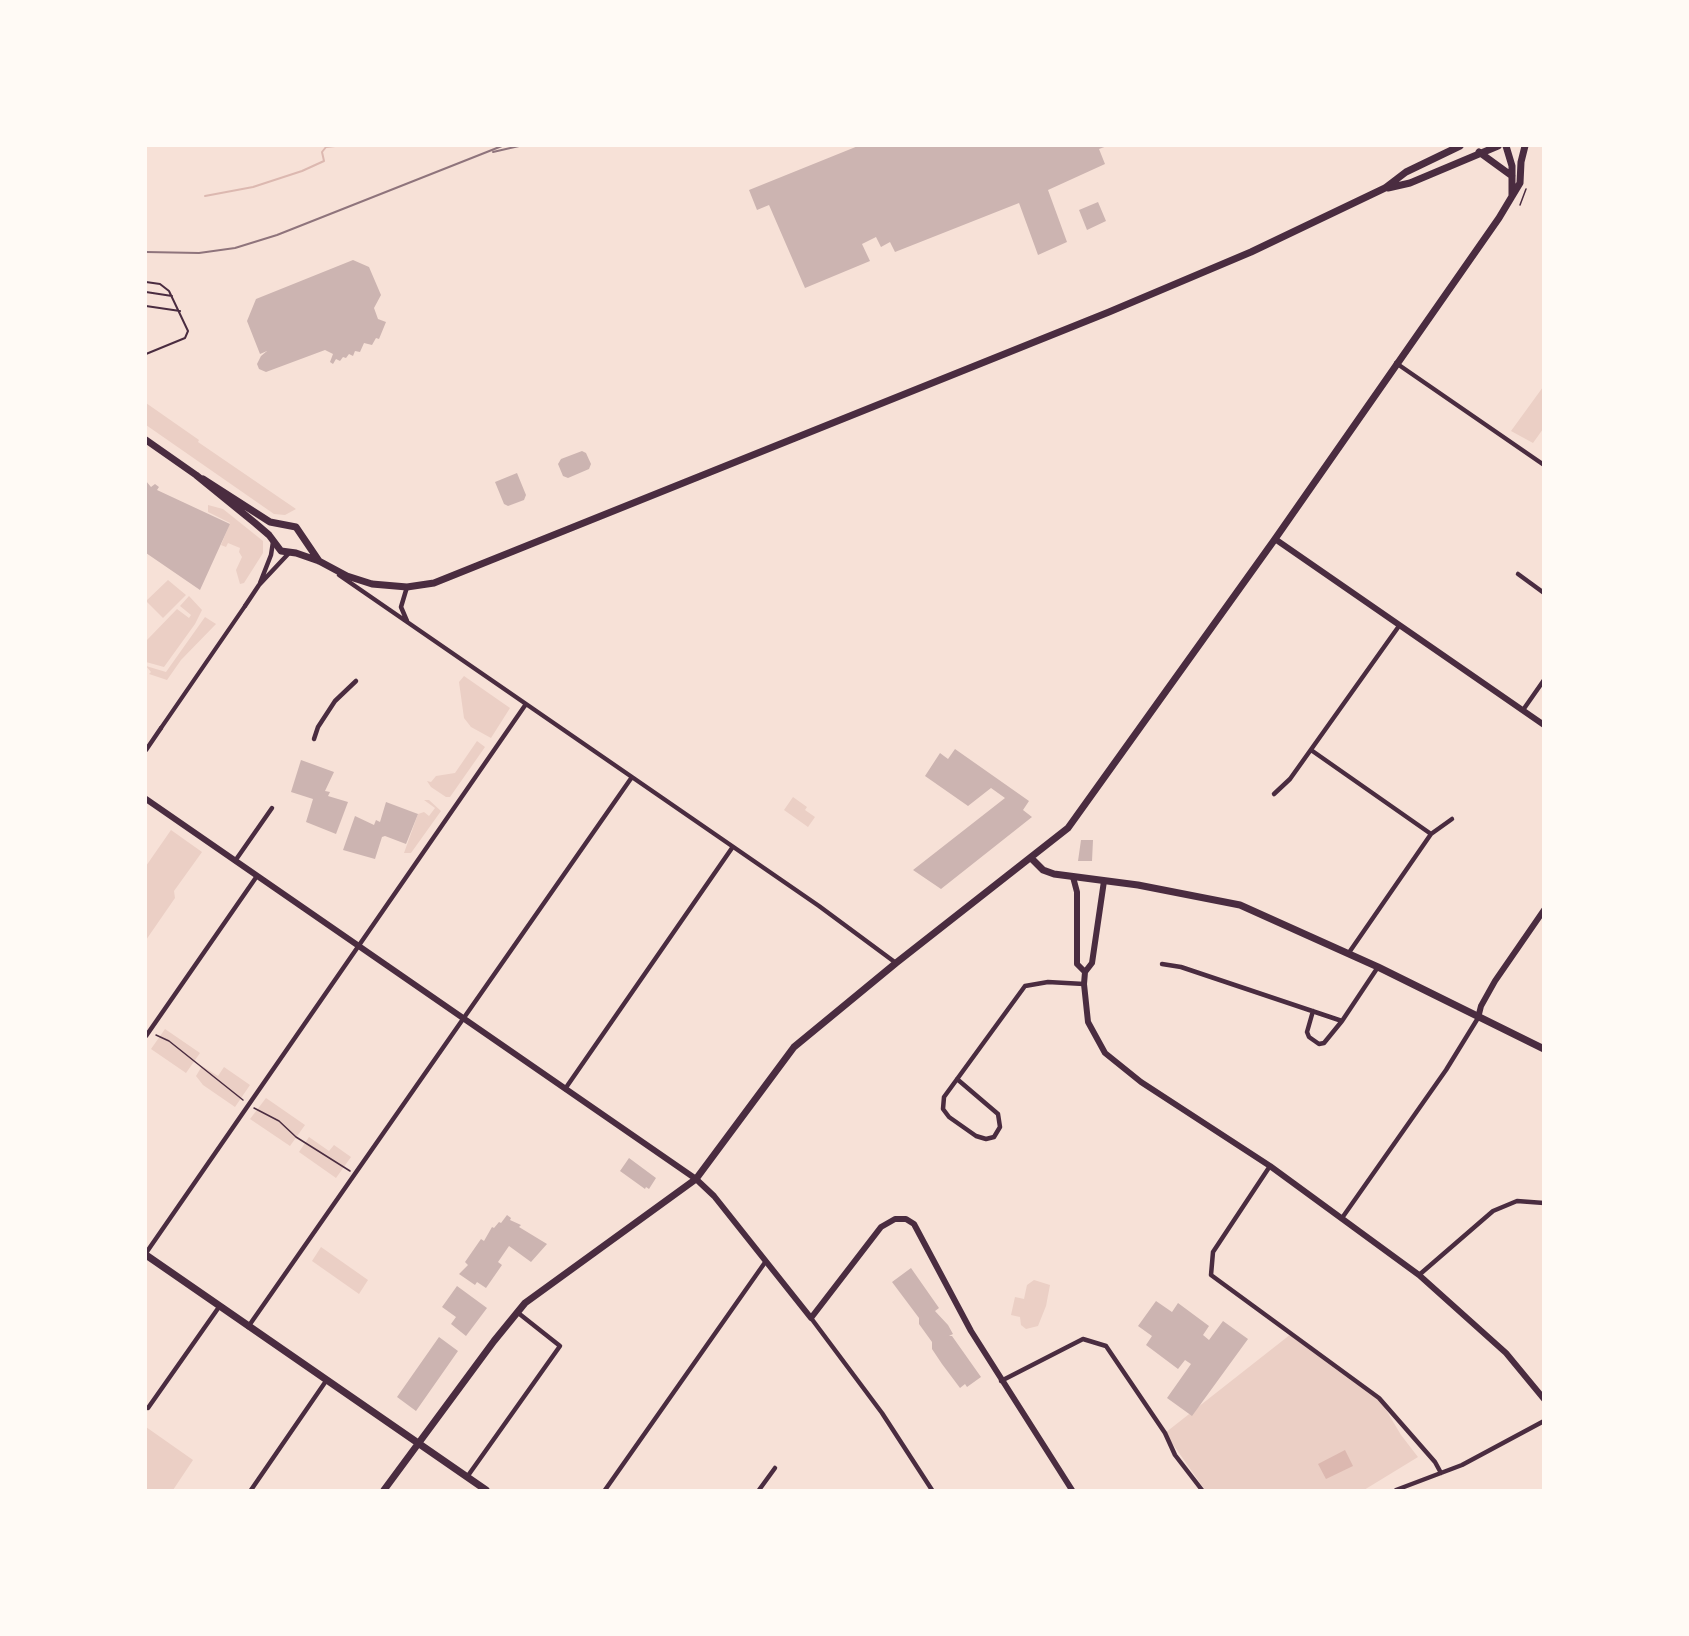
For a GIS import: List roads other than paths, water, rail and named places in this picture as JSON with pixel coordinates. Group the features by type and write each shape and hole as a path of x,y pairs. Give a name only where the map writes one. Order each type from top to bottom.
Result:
{"main road":[{"path":"146,440 196,475 263,530 281,551 319,561 364,582 406,587 451,579 1109,312 1251,252 1385,188 1406,172 1460,146"},
{"path":"1385,188 1410,183 1479,152 1498,146"},
{"path":"1506,146 1512,176 1512,198"},
{"path":"384,1491 417,1443 516,1312 549,1284 696,1179 794,1047 896,963 1063,833 1080,813 1275,539 1512,198 1520,183 1521,162 1525,146"},
{"path":"1479,152 1512,176"},
{"path":"196,475 217,486 268,521 296,527 319,561"},
{"path":"272,541 274,530 282,524"},
{"path":"290,552 298,546 301,536"},
{"path":"1031,858 1046,872 1138,885 1240,905 1378,967 1544,1049"},
{"path":"146,1254 486,1491"}],"street":[{"path":"1396,363 1544,465"},
{"path":"1275,539 1544,725"},
{"path":"259,585 271,555 272,541"},
{"path":"146,750 259,585 290,552"},
{"path":"319,561 896,963"},
{"path":"1518,574 1544,592"},
{"path":"406,587 401,607 408,623"},
{"path":"1274,794 1290,779 1399,626"},
{"path":"1522,710 1544,680"},
{"path":"314,739 320,724 335,701 356,681"},
{"path":"146,1254 526,704"},
{"path":"1311,750 1431,834"},
{"path":"248,1327 632,777"},
{"path":"146,799 696,1179 714,1196 811,1318 882,1413 932,1491"},
{"path":"235,861 272,808"},
{"path":"1348,954 1431,834 1452,819"},
{"path":"565,1089 732,848"},
{"path":"146,1036 257,876"},
{"path":"1073,877 1077,892 1077,964 1085,972"},
{"path":"1104,881 1092,963 1085,972 1084,984 1086,1014 1090,1029 1110,1059 1141,1082 1270,1166 1419,1275 1498,1345 1544,1398"},
{"path":"1342,1218 1446,1070 1478,1018 1481,1006 1495,981 1544,910"},
{"path":"1162,964 1181,967 1342,1021"},
{"path":"1313,1011 1307,1032 1309,1037 1319,1044 1324,1043 1342,1021 1378,967"},
{"path":"957,1079 998,1114 1000,1127 994,1137 986,1139 976,1136 946,1113 942,1105 944,1097 1024,986 1048,982 1084,984"},
{"path":"1270,1166 1213,1252 1210,1275 1379,1398 1432,1459 1441,1473"},
{"path":"1419,1275 1492,1211 1517,1201 1544,1203"},
{"path":"811,1318 881,1227 895,1219 906,1220 920,1232 959,1310 1001,1381 1072,1491"},
{"path":"605,1491 766,1261"},
{"path":"148,1408 219,1307"},
{"path":"466,1478 560,1346 516,1312"},
{"path":"1001,1381 1083,1339 1106,1346 1165,1433 1176,1455 1202,1491"},
{"path":"251,1491 326,1381"},
{"path":"1396,1491 1462,1465 1544,1421"},
{"path":"759,1491 774,1468"}],"lane":[{"path":"146,282 163,285 172,296 188,329 185,338 146,354"},
{"path":"146,292 172,296"},
{"path":"146,306 180,311"}],"waterway":[{"path":"205,196 253,187 302,171 324,161 322,152 326,147 335,146"}],"railway":[{"path":"146,252 199,253 235,248 277,235 502,146"},
{"path":"493,152 519,146"}]}
